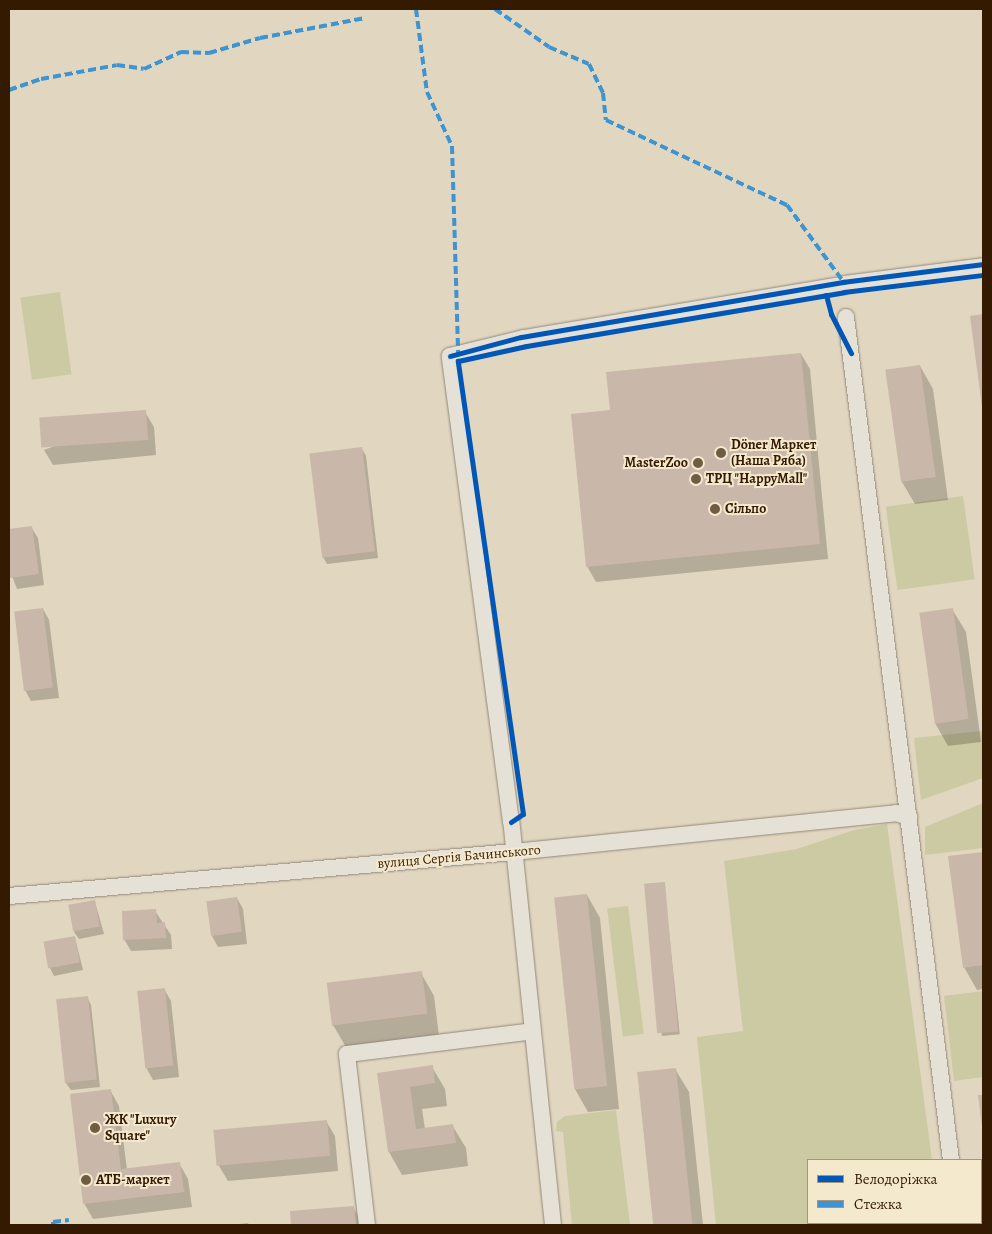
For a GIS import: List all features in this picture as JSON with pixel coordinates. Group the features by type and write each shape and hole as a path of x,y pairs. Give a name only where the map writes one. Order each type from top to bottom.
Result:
{"street":[{"path":"553,1225 534,1031 492,660 450,356 524,338 845,284 983,266"},
{"path":"846,317 951,1159"},
{"name":"вулиця Сергія Бачинського","path":"9,896 514,852 887,814 908,817"},
{"path":"367,1225 347,1054 534,1031"}],"shaded area":[{"path":"60,292 72,374 32,380 20,298"},
{"path":"963,496 975,579 897,590 886,507"},
{"path":"982,731 983,778 921,800 914,738"},
{"path":"983,803 983,848 925,855 925,827"},
{"path":"887,824 932,1159 807,1159 807,1224 940,1225 716,1225 697,1037 743,1031 724,861 797,849 854,830"},
{"path":"628,906 644,1034 623,1037 607,909"},
{"path":"983,991 983,1077 954,1081 944,996"},
{"path":"616,1110 630,1225 572,1225 563,1132 556,1131 557,1122 565,1116"}],"building":[{"path":"983,314 983,407 982,407 970,316"},
{"name":"ТРЦ \"HappyMall\"","path":"801,353 820,544 586,567 571,414 610,410 606,372"},
{"path":"920,365 936,477 901,482 885,370"},
{"path":"146,410 148,440 41,447 39,417"},
{"path":"362,447 375,551 322,558 309,453"},
{"path":"32,526 39,574 9,578 9,529"},
{"path":"43,608 53,687 24,691 14,612"},
{"path":"953,608 969,719 935,724 919,613"},
{"path":"983,852 983,965 963,968 948,856"},
{"path":"665,882 678,1031 657,1033 644,884"},
{"path":"587,894 607,1086 574,1089 554,897"},
{"path":"237,897 242,932 211,936 206,901"},
{"path":"95,900 100,927 73,931 68,905"},
{"path":"156,909 157,923 165,922 166,938 123,940 122,911"},
{"path":"75,936 80,963 48,968 43,942"},
{"path":"422,971 427,1014 332,1025 327,983"},
{"path":"165,988 173,1066 145,1068 137,991"},
{"path":"88,996 97,1080 65,1083 56,999"},
{"path":"433,1065 435,1083 410,1087 416,1129 453,1124 456,1143 388,1152 377,1073"},
{"path":"676,1068 693,1225 653,1225 637,1072"},
{"name":"ЖК \"Luxury Square\"","path":"111,1089 121,1169 180,1162 184,1192 83,1204 70,1094"},
{"path":"978,1095 983,1095 983,1126 982,1126"},
{"path":"327,1120 330,1156 217,1166 213,1130"},
{"path":"354,1206 356,1225 291,1225 290,1211"}],"marked path":[{"path":"416,9 427,92 452,146 458,354"},
{"path":"495,9 549,47 589,64 603,93 606,120 787,205 845,284"},
{"path":"9,90 41,79 117,65 144,69 181,52 209,53 260,38 365,18"},
{"path":"53,1225 53,1222 69,1220"}],"cycle path":[{"path":"450,356 521,337 843,282 983,264"},
{"path":"511,822 523,814 458,361 526,346 844,292 983,275"},
{"path":"826,295 831,314 851,353"}],"place":[{"name":"Döner Maркет (Наша Ряба)","path":"721,453"},
{"name":"MasterZoo","path":"698,463"},
{"name":"ТРЦ \"HappyMall\"","path":"696,479"},
{"name":"Сільпо","path":"715,509"},
{"name":"ЖК \"Luxury Square\"","path":"95,1128"},
{"name":"АТБ-маркет","path":"86,1180"}]}
